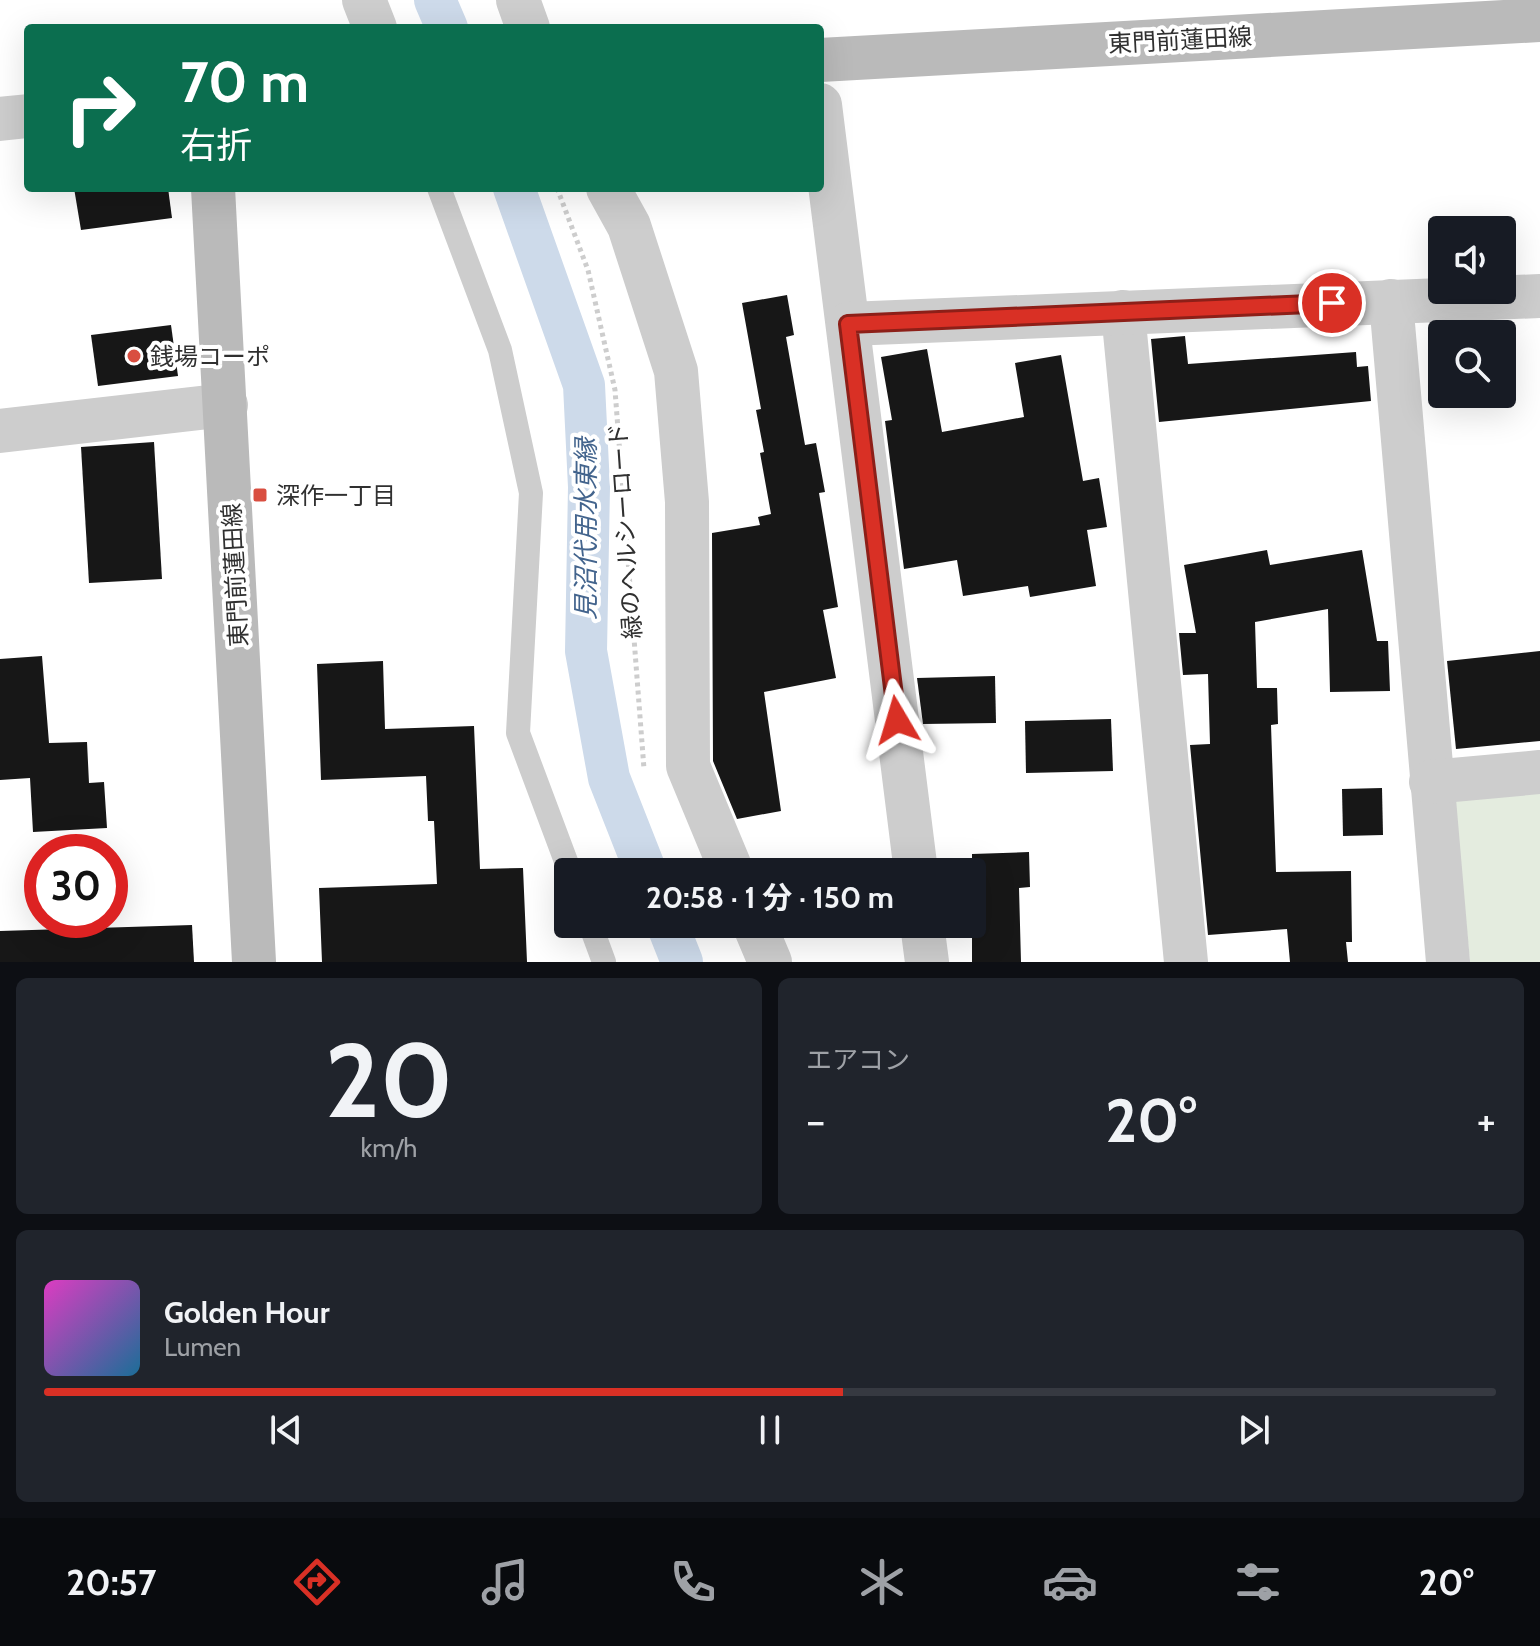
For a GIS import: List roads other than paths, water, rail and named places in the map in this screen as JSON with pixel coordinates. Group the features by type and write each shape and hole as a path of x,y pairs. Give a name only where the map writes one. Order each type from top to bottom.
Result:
{"main road":[{"name":"東門前蓮田線","path":"824,60 1540,20"},
{"name":"東門前蓮田線","path":"213,192 254,962"}],"street":[{"path":"364,0 373,24"},
{"path":"518,0 527,24"},
{"path":"1539,0 1540,7"},
{"path":"0,119 24,116"},
{"path":"824,136 914,858"},
{"path":"610,192 629,226 676,371 687,502 688,766 726,858"},
{"path":"848,324 1540,296"},
{"path":"1391,301 1448,962"},
{"path":"1123,312 1186,962"},
{"path":"0,431 226,405"},
{"path":"1431,782 1540,772"},
{"path":"760,938 770,962"},
{"path":"924,938 927,962"}],"lane":[{"path":"441,192 500,350 531,493 518,733 565,858"},
{"path":"595,938 604,962"}],"waterway":[{"name":"見沼代用水東縁","path":"435,0 445,24"},
{"name":"見沼代用水東縁","path":"515,192 584,385 589,487 586,651 609,778 640,858"},
{"name":"見沼代用水東縁","path":"673,938 682,962"}],"place":[{"name":"銭場コーポ","path":"134,356"},
{"name":"深作一丁目","path":"260,495"}]}
